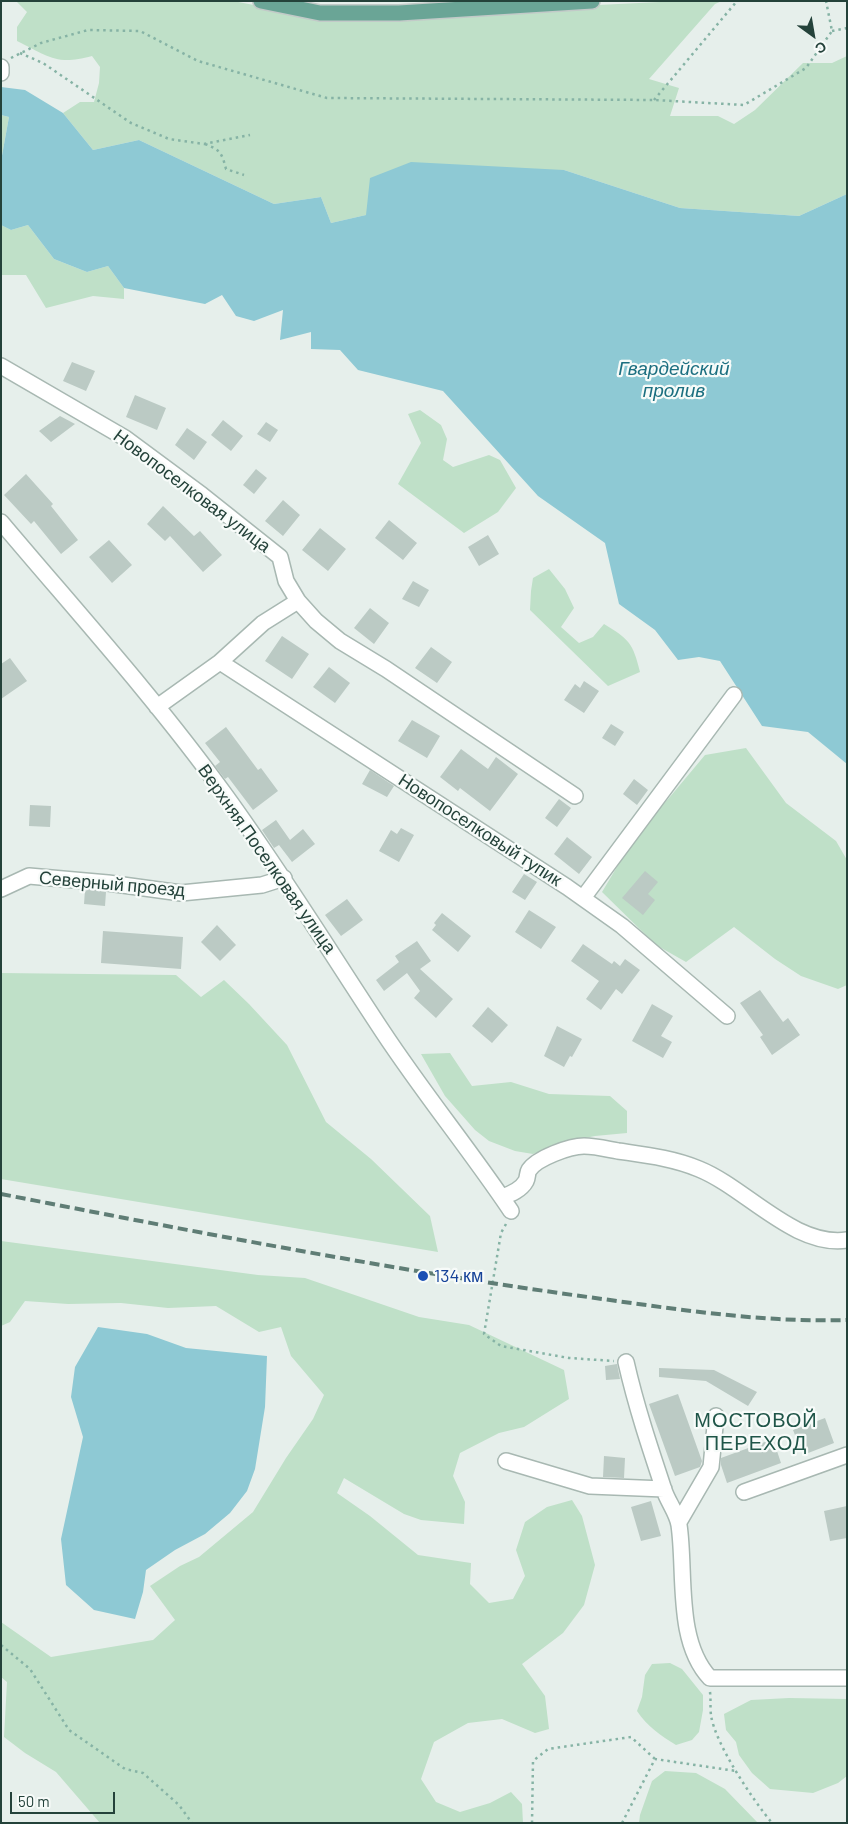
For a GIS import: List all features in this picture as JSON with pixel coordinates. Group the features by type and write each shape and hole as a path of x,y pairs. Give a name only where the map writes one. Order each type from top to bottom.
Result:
{"main road":[{"path":"261,1 320,13 398,13 592,1"}],"street":[{"name":"Новопоселковая улица","path":"1,366 125,438 202,495 280,557 286,581 298,600 316,621 340,641 386,669 575,796"},
{"name":"Верхняя Поселковая улица","path":"1,522 157,707 222,791 284,878 383,1033 511,1211"},
{"path":"157,707 220,662 263,623 298,600"},
{"name":"Новопоселковый тупик","path":"220,662 583,898 622,926 728,1016"},
{"path":"583,898 734,695"},
{"name":"Северный проезд","path":"1,889 29,876 181,892 262,885 284,878"},
{"path":"502,1197 520,1188 526,1180 529,1170 545,1158 564,1150 583,1146 672,1160 700,1169 748,1197 792,1228 816,1238 831,1241 847,1240"},
{"path":"626,1362 636,1404 664,1489 678,1522 682,1551 683,1602 689,1635 701,1668 710,1678 847,1678"},
{"path":"678,1522 711,1467 716,1416"},
{"path":"744,1492 847,1456"},
{"path":"506,1461 590,1486 664,1489"}],"path":[{"path":"654,100 737,1"},
{"path":"826,1 832,31"},
{"path":"3,67 20,53 41,43 88,30 140,31 198,61 327,98 654,100 744,105 806,68 832,31 847,28"},
{"path":"20,53 43,63 131,123 169,139 204,144 217,148 223,156 226,169 244,175"},
{"path":"204,144 250,136"},
{"path":"511,1211 502,1233 484,1334 501,1346 569,1358 626,1362"},
{"path":"1,1645 30,1669 69,1730 125,1769 143,1773 180,1804 192,1823"},
{"path":"710,1678 711,1716 719,1740 736,1771 772,1823"},
{"path":"532,1823 532,1761 548,1749 631,1737 656,1760 736,1771"},
{"path":"622,1823 656,1760"}],"green space":[{"path":"16,1 233,1 280,10 536,8 680,1 722,1 715,4 649,79 679,88 670,116 718,116 734,124 755,110 803,63 832,63 847,56 847,194 799,216 680,208 564,170 331,223 321,197 274,204 139,140 93,150 63,113 80,102 94,102 99,83 100,67 92,56 61,60 45,55 17,41 17,27 27,12"},
{"path":"1,115 9,117 1,161"},
{"path":"1,225 11,230 28,225 54,259 87,272 108,266 124,288 124,299 93,296 46,308 26,275 1,275"},
{"path":"420,410 441,425 447,439 443,460 453,467 489,455 500,460 516,488 498,512 464,533 398,484 421,443 408,414"},
{"path":"549,569 565,589 574,608 561,627 579,643 593,637 604,624 625,638 629,643 635,654 640,672 608,686 530,610 533,578"},
{"path":"746,748 786,803 836,841 847,860 847,985 838,989 801,976 775,959 734,927 686,962 656,945 602,892 639,830 705,755"},
{"path":"1,973 176,975 201,997 224,980 287,1045 326,1122 371,1159 430,1216 438,1252 1,1179"},
{"path":"450,1053 472,1086 511,1082 549,1094 610,1096 627,1111 627,1133 595,1136 561,1143 533,1154 515,1151 489,1141 475,1130 445,1096 421,1054"},
{"path":"1,1241 258,1275 305,1278 419,1317 469,1325 564,1370 569,1399 524,1427 499,1433 460,1453 453,1476 465,1502 464,1524 421,1520 404,1514 344,1478 337,1493 370,1516 418,1555 471,1563 470,1584 489,1603 513,1599 525,1576 516,1550 525,1522 547,1507 572,1500 582,1516 595,1565 584,1605 563,1633 522,1664 545,1696 549,1729 535,1733 502,1719 468,1723 434,1742 421,1779 436,1802 460,1812 490,1803 511,1792 522,1804 523,1823 100,1823 56,1772 25,1753 4,1737 7,1682 1,1677 1,1622 51,1657 153,1640 175,1620 150,1586 180,1566 199,1557 253,1512 286,1458 313,1419 324,1395 291,1356 281,1327 259,1332 216,1306 168,1308 121,1303 68,1304 25,1301 10,1322 1,1326"},
{"path":"670,1663 682,1669 703,1695 703,1710 699,1732 692,1740 676,1745 655,1730 637,1711 642,1697 645,1675 652,1664"},
{"path":"789,1698 847,1699 847,1776 838,1783 813,1793 770,1789 752,1773 739,1755 736,1742 726,1730 724,1714 751,1700"},
{"path":"665,1771 696,1773 725,1789 758,1823 639,1823 652,1781"}],"water":[{"name":"Гвардейский пролив","path":"1,87 25,90 63,113 93,150 139,140 274,204 321,197 331,223 366,215 370,178 411,162 564,170 680,208 799,216 847,194 847,764 808,732 762,726 720,661 699,657 678,660 655,630 619,604 605,543 538,496 443,391 358,370 340,350 311,349 311,332 280,340 283,310 254,321 236,316 222,295 205,304 124,288 108,266 87,272 54,259 28,225 11,230 1,225 1,161 9,117 1,115"},
{"path":"98,1327 147,1334 186,1348 267,1356 265,1407 255,1469 247,1491 230,1513 205,1534 175,1550 146,1570 143,1592 135,1619 94,1610 66,1585 61,1539 83,1437 71,1397 75,1367"}],"building":[{"path":"72,362 95,371 86,391 63,381"},
{"path":"135,395 166,408 157,430 126,417"},
{"path":"60,416 75,424 51,442 39,431"},
{"path":"223,420 243,436 231,451 211,435"},
{"path":"266,422 278,430 270,442 257,434"},
{"path":"187,428 207,442 194,460 175,445"},
{"path":"256,469 267,478 254,494 243,485"},
{"path":"26,474 53,504 51,506 78,540 61,554 34,521 31,524 4,495"},
{"path":"283,500 300,515 283,536 265,521"},
{"path":"163,506 194,536 200,531 222,555 203,572 170,536 165,541 147,524"},
{"path":"389,520 417,543 403,560 375,538"},
{"path":"320,528 346,549 328,571 302,550"},
{"path":"488,535 499,554 479,566 468,547"},
{"path":"109,540 132,565 112,583 89,557"},
{"path":"413,581 429,590 419,607 402,599"},
{"path":"370,608 389,623 374,644 354,628"},
{"path":"282,636 309,654 292,679 265,661"},
{"path":"431,647 452,662 437,683 415,668"},
{"path":"10,658 27,681 1,699 1,664"},
{"path":"329,667 350,683 335,703 313,687"},
{"path":"584,681 599,691 584,713 564,700 575,684 580,688"},
{"path":"412,720 440,736 427,758 398,741"},
{"path":"611,724 624,732 615,746 602,738"},
{"path":"226,727 258,770 261,768 278,791 253,810 228,777 225,779 215,766 220,762 205,743"},
{"path":"461,749 488,769 496,757 518,774 490,811 460,788 458,791 440,777"},
{"path":"370,770 394,786 387,797 362,784"},
{"path":"634,779 648,790 637,805 623,794"},
{"path":"559,799 571,808 557,827 545,818"},
{"path":"30,805 51,806 50,827 29,826"},
{"path":"276,820 290,840 303,829 315,844 292,862 279,845 274,848 262,830"},
{"path":"401,828 414,835 399,862 379,851 391,830 397,834"},
{"path":"567,837 592,857 579,874 554,854"},
{"path":"645,871 658,882 648,894 655,900 643,915 622,898"},
{"path":"524,874 537,882 525,900 512,892"},
{"path":"85,890 106,892 105,906 84,904"},
{"path":"347,899 363,920 341,936 325,915"},
{"path":"529,910 556,927 541,949 515,932"},
{"path":"442,913 471,936 458,952 432,930 436,925 434,923"},
{"path":"217,925 236,945 220,961 201,942"},
{"path":"103,931 183,937 181,969 101,963"},
{"path":"417,941 431,961 420,969 453,999 436,1018 414,998 420,991 407,973 384,991 376,980 399,962 395,956"},
{"path":"583,944 612,964 614,961 620,966 625,959 640,970 622,994 616,989 601,1010 586,999 599,981 571,961"},
{"path":"760,990 783,1022 788,1018 800,1035 772,1055 760,1037 763,1035 740,1003"},
{"path":"652,1004 673,1016 661,1036 672,1042 663,1058 632,1041"},
{"path":"488,1007 508,1025 492,1043 472,1026"},
{"path":"557,1026 582,1039 564,1067 544,1056"},
{"path":"617,1364 620,1379 606,1380 605,1366"},
{"path":"659,1368 714,1370 757,1392 748,1406 706,1381 659,1377"},
{"path":"678,1394 702,1461 700,1467 675,1476 649,1404"},
{"path":"825,1418 834,1443 803,1455 793,1430"},
{"path":"773,1439 781,1463 727,1483 721,1465 721,1458"},
{"path":"604,1456 625,1458 624,1478 603,1477"},
{"path":"651,1501 661,1536 641,1541 631,1507"},
{"path":"847,1506 847,1538 830,1541 824,1511"}],"railway":[{"path":"1,1194 286,1248 429,1273 573,1295 744,1317 847,1320"}],"place":[{"name":"134 км","path":"423,1276"}],"district":[{"name":"МОСТОВОЙ ПЕРЕХОД","path":"756,1432"}]}
